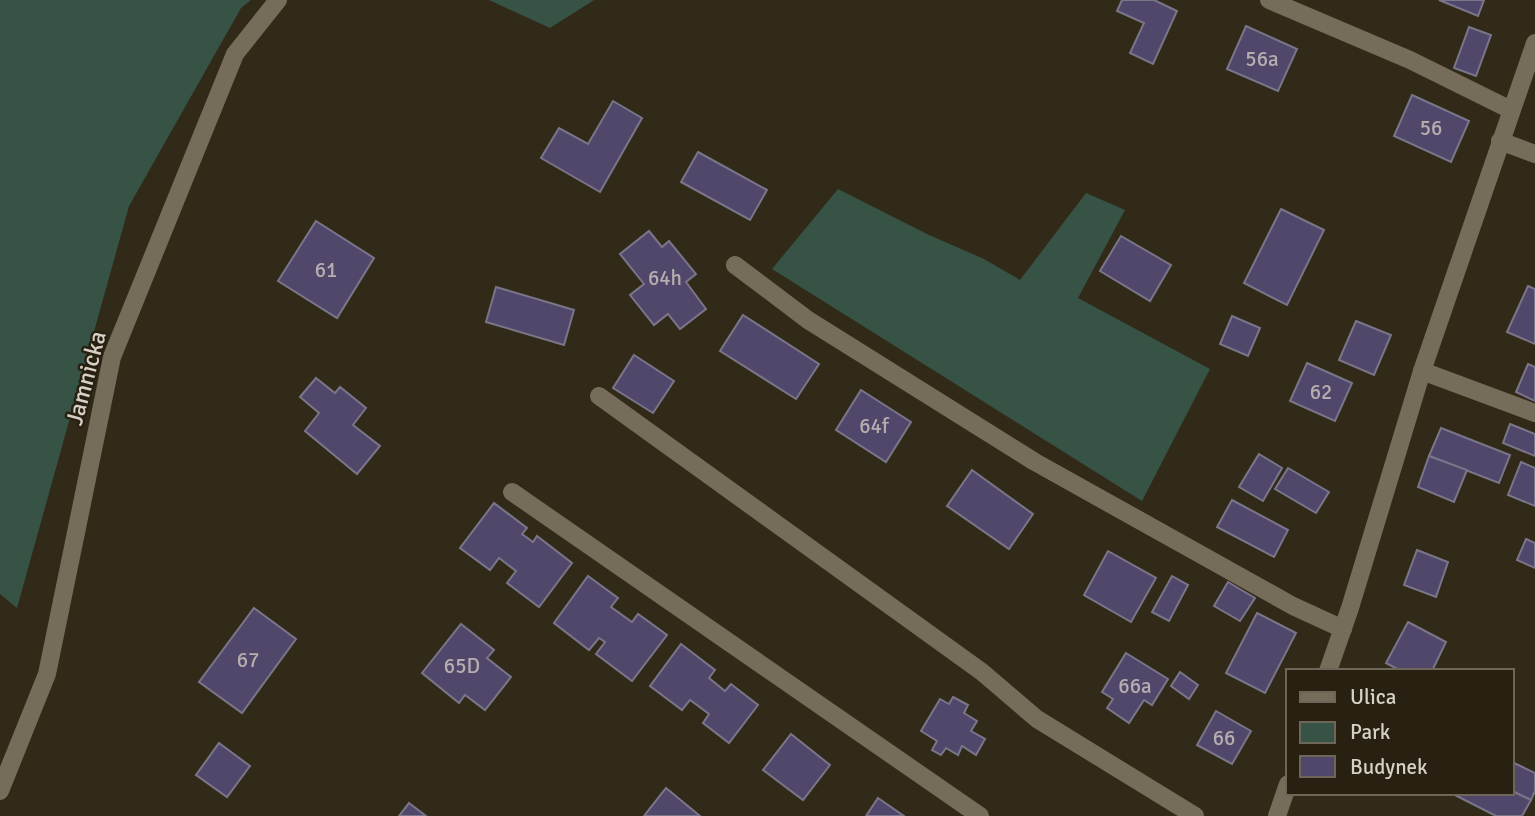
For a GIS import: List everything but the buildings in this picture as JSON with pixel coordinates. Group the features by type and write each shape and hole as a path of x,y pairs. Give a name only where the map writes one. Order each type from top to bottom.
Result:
{"street":[{"name":"Jamnicka","path":"0,791 47,674 112,357 235,54 278,0"},
{"path":"1269,0 1410,60 1511,110"},
{"path":"1329,669 1422,371 1535,43"},
{"path":"1500,141 1535,154"},
{"path":"735,265 808,320 1035,462 1270,594 1343,629"},
{"path":"1422,371 1535,413"},
{"path":"599,396 982,672 1037,719 1195,816"},
{"path":"512,492 980,816"},
{"path":"1277,816 1286,790"}],"green space":[{"path":"0,0 251,0 241,8 129,206 17,608 0,594"},
{"path":"489,0 594,0 550,28"},
{"path":"838,189 929,235 984,259 1020,280 1086,193 1125,210 1078,298 1210,369 1142,501 772,269"}]}
